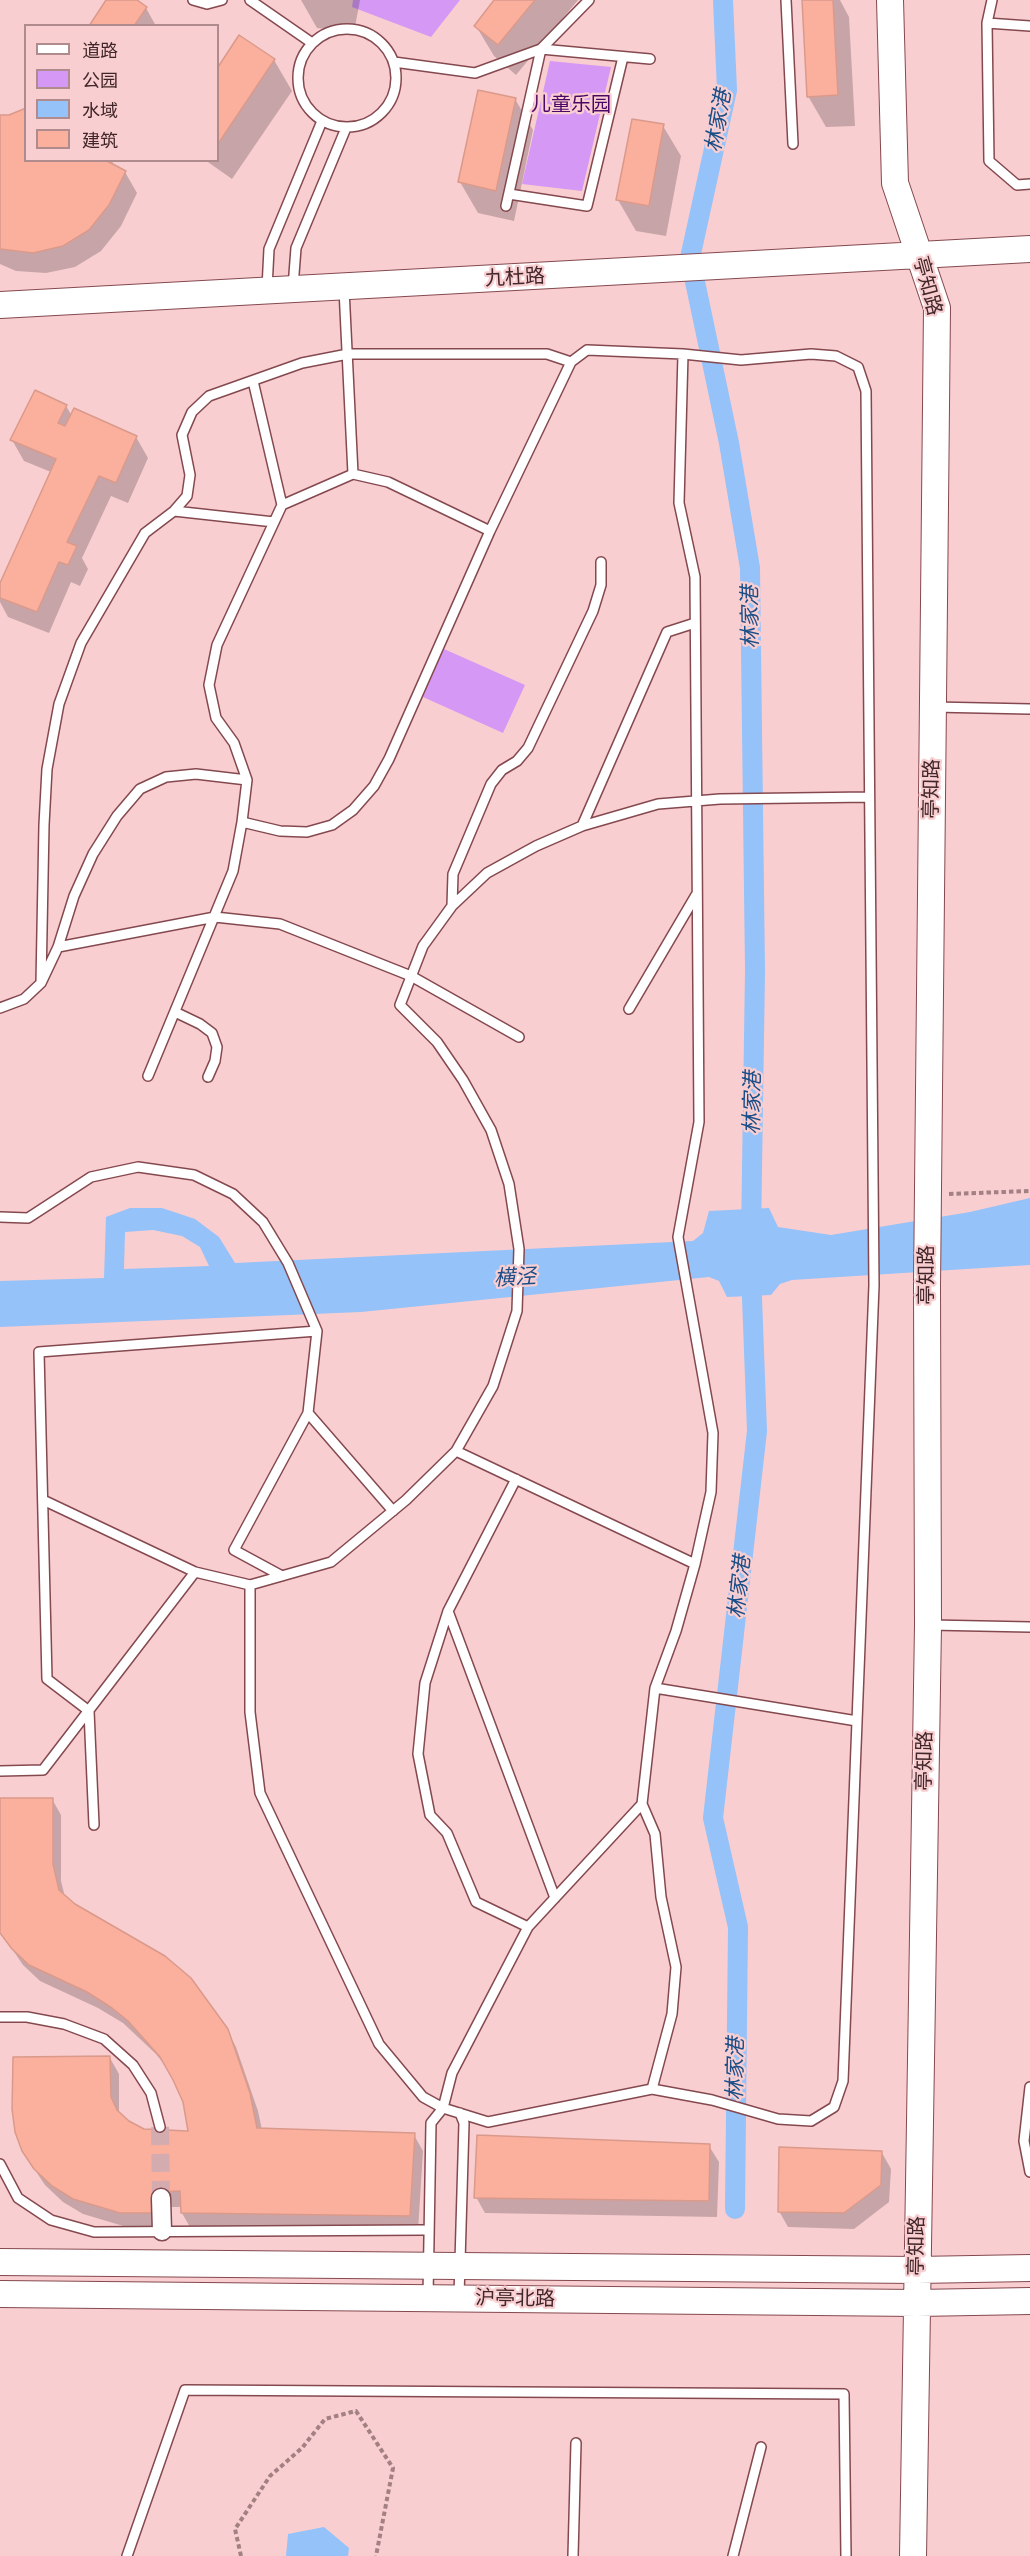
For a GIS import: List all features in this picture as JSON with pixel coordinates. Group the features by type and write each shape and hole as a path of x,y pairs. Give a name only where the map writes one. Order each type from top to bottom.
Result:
{"street":[{"name":"亭知路","path":"890,0 895,183 937,308 927,1286 928,1625 913,2556"},
{"name":"九杜路","path":"0,306 1030,249"},
{"path":"161,2198 162,2231"},
{"name":"沪亭北路","path":"0,2262 917,2270 1030,2268"},
{"name":"沪亭北路","path":"0,2294 917,2303 1030,2301"}],"lane":[{"path":"193,0 207,4 222,0"},
{"path":"250,0 312,43"},
{"path":"394,62 475,73 541,49 589,0"},
{"path":"786,0 793,144"},
{"path":"992,0 987,23 989,161 1017,185 1030,184"},
{"path":"987,23 1030,26"},
{"path":"342,29 359,30 375,37 386,48 394,62 395,85 387,107 369,122 346,128 331,126 304,105 298,90 297,73 302,57 312,43 326,33 342,29"},
{"path":"541,49 650,60"},
{"path":"506,206 541,49"},
{"path":"509,194 587,206 622,57"},
{"path":"267,291 269,249 322,121"},
{"path":"293,290 296,248 346,128"},
{"path":"344,287 353,474"},
{"path":"242,822 280,831 307,832 332,825 353,810 374,786 389,759 490,531 571,362 587,350 683,354 741,360 811,354 836,356 858,367 866,391 874,1285 843,2080 834,2107 811,2121 778,2119 712,2100 652,2090 488,2122 443,2108 423,2097 379,2044 260,1793 250,1712 250,1586"},
{"path":"41,983 47,769 60,704 81,643 145,533 174,511 187,496 190,475 182,435 192,412 208,396 302,363 348,354 547,354 571,362"},
{"path":"652,2090 672,2014 676,1966 661,1897 655,1834 642,1804 655,1688 695,1564 711,1492 713,1433 678,1237 699,1122 695,577 679,503 683,354"},
{"path":"148,1076 233,871 242,822 247,780 234,743 216,718 209,685 217,645 282,505 253,381"},
{"path":"282,505 353,474 388,482 490,531"},
{"path":"174,511 274,522"},
{"path":"452,906 453,874 491,783 502,770 517,762 528,748 593,611 601,585 601,562"},
{"path":"582,826 666,632 695,622"},
{"path":"933,706 1030,709"},
{"path":"0,1008 24,999 41,983 58,947 74,896 93,854 117,816 140,789 166,777 196,774 247,780"},
{"path":"43,1500 195,1572 250,1586 331,1562 393,1511 456,1450 493,1386 517,1311 519,1249 509,1184 491,1130 463,1080 437,1042 400,1005 423,946 452,906 487,873 536,846 582,826 658,804 720,799 869,797"},
{"path":"629,1010 698,893"},
{"path":"58,947 215,917 280,924 411,976 519,1037"},
{"path":"175,1012 200,1024 212,1033 217,1047 208,1077"},
{"path":"0,1217 28,1218 91,1177 138,1167 195,1175 233,1194 263,1222 288,1263 317,1331 308,1413 234,1550 282,1576"},
{"path":"89,1711 47,1679 39,1352 317,1331"},
{"path":"308,1413 393,1511"},
{"path":"456,1450 695,1564"},
{"path":"516,1479 448,1611 425,1683 418,1754 430,1815 447,1833 476,1902 528,1927"},
{"path":"0,1771 43,1770 195,1572"},
{"path":"448,1611 555,1898"},
{"path":"928,1625 1030,1627"},
{"path":"655,1688 857,1720"},
{"path":"89,1711 94,1825"},
{"path":"428,2298 431,2123 443,2108 452,2073 528,1927 642,1804"},
{"path":"0,2017 27,2017 64,2024 104,2039 133,2065 151,2093 160,2127"},
{"path":"1030,2087 1024,2141 1030,2172"},
{"path":"459,2299 464,2123 460,2113"},
{"path":"0,2164 18,2198 51,2220 94,2232 423,2230"},
{"path":"127,2556 185,2390 197,2390 844,2394 846,2556"},
{"path":"573,2556 576,2443"},
{"path":"733,2556 761,2447"}],"path":[{"path":"928,1194 1030,1191"},
{"path":"241,2556 235,2529 270,2476 302,2448 324,2419 356,2411 393,2468 376,2556"}],"green space":[{"path":"353,0 460,0 431,37 352,7"},
{"name":"儿童乐园","path":"550,61 611,67 582,191 522,184"},
{"path":"444,649 525,685 503,733 423,697"}],"water":[{"name":"横泾","path":"1030,1198 1030,1265 792,1280 780,1284 771,1295 727,1297 719,1281 709,1277 361,1312 0,1327 0,1281 104,1278 106,1217 130,1208 162,1208 195,1219 219,1237 235,1263 693,1241 703,1233 709,1211 769,1208 778,1227 831,1235 970,1212","holes":["153,1230 182,1236 200,1247 209,1266 124,1269 125,1232"]},
{"path":"324,2527 349,2548 348,2556 286,2556 288,2534"}],"building":[{"path":"106,0 137,0 147,7 135,24 90,24"},
{"path":"494,0 535,0 498,45 474,26"},
{"path":"802,0 833,0 838,95 807,97"},
{"path":"239,35 275,59 219,143 219,65"},
{"path":"478,90 516,98 496,191 458,182"},
{"path":"24,109 24,162 109,162 126,171 109,205 89,230 63,246 33,253 0,249 0,115 9,115"},
{"path":"632,119 664,124 649,206 616,200"},
{"path":"35,390 67,405 58,423 65,426 74,408 137,436 116,483 99,476 67,542 77,546 68,565 59,562 37,612 0,598 0,583 56,459 10,440"},
{"path":"0,1798 53,1798 53,1864 59,1890 75,1904 165,1956 191,1978 228,2029 250,2093 257,2128 415,2133 410,2216 181,2213 180,2191 158,2192 158,2213 120,2213 73,2199 52,2186 34,2169 22,2151 15,2132 12,2109 13,2057 110,2056 111,2097 117,2110 129,2121 144,2129 188,2131 183,2102 173,2080 160,2057 128,2021 87,1992 29,1965 12,1949 0,1933"},
{"path":"477,2135 710,2144 709,2201 474,2198"},
{"path":"779,2147 882,2151 881,2185 844,2213 778,2212"}],"waterway":[{"name":"林家港","path":"723,0 727,90 690,258 729,443 750,568 755,971 751,1236"},
{"name":"林家港","path":"735,2209 738,1927 713,1818 757,1431 751,1271"}],"tunnel":[{"path":"160,2127 161,2198"}]}
